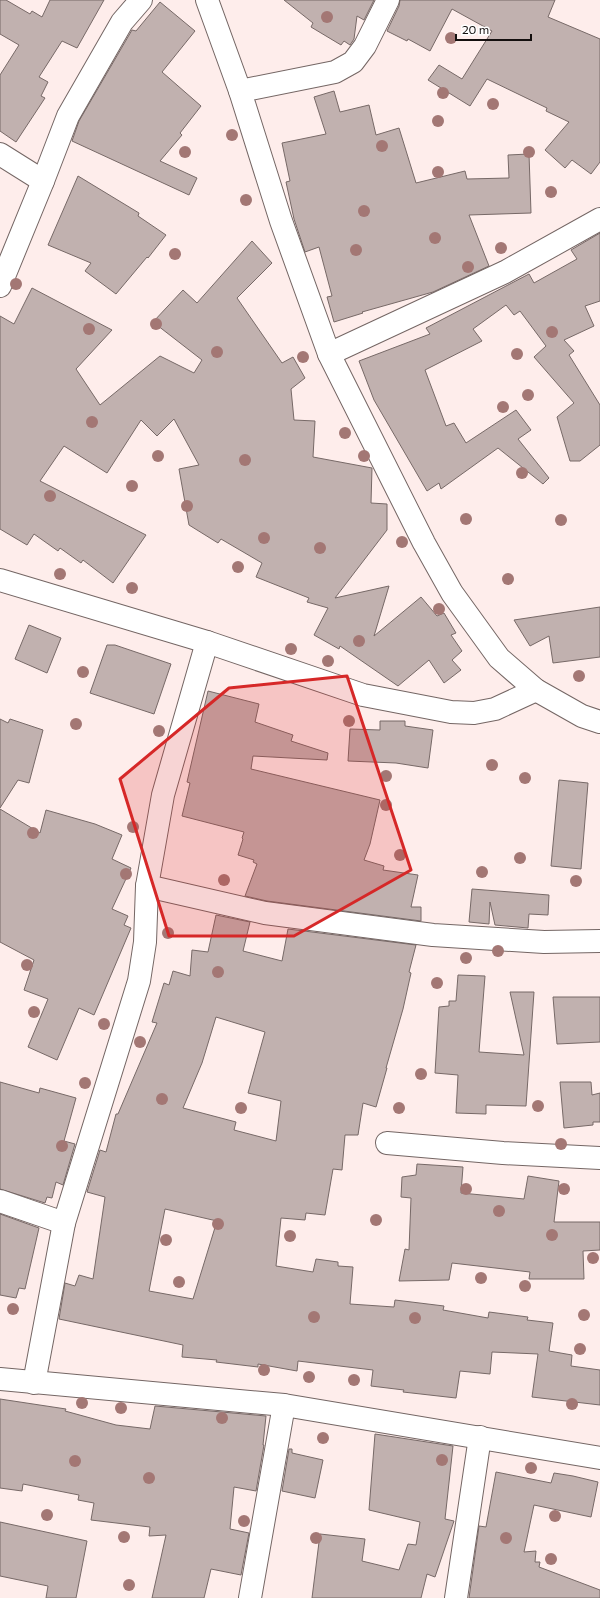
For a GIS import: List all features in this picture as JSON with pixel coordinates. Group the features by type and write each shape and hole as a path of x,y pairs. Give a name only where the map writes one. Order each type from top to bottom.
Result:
{"street":[{"path":"0,286 68,116 122,22 141,0"},
{"path":"207,0 240,90 281,221 329,354 400,496 452,593 499,658 536,690 582,716 600,722"},
{"path":"240,90 335,72 353,62 365,46 388,0"},
{"path":"0,154 43,181"},
{"path":"329,354 505,272 600,219"},
{"path":"0,580 207,642 364,695 451,712 474,713 495,709 536,690"},
{"path":"34,1383 64,1223 139,981 145,942 147,886 162,795 207,642"},
{"path":"147,886 265,913 433,935 544,942 600,942"},
{"path":"387,1143 503,1153 600,1158"},
{"path":"0,1201 64,1223"},
{"path":"0,1379 284,1405 600,1458"},
{"path":"250,1598 284,1405"},
{"path":"456,1598 480,1437"}],"highlighted area":[{"path":"347,676 411,870 294,936 169,936 120,779 229,688"}],"building":[{"path":"0,0 6,0 30,14 32,11 42,17 50,0 104,0 77,48 62,41 39,77 48,82 41,96 45,98 16,142 0,131 0,75 19,45 0,34"},
{"path":"284,0 374,0 364,20 357,16 354,39 350,45 344,41 341,45 311,27 313,23"},
{"path":"400,0 555,0 548,17 600,39 600,162 591,174 572,160 565,168 545,150 569,122 546,111 547,108 487,79 470,106 428,80 439,65 462,79 492,31 452,9 430,51 408,39 407,41 387,31 399,6"},
{"path":"160,2 195,31 162,72 201,106 180,133 182,135 160,161 197,178 189,195 72,141 79,121 132,30 136,31"},
{"path":"334,91 340,112 369,105 376,135 399,128 416,183 465,171 467,179 509,178 508,155 529,154 531,213 469,215 489,266 433,292 362,312 363,313 334,322 327,297 332,296 319,247 305,252 294,219 286,182 290,181 282,143 326,134 314,97"},
{"path":"78,176 139,213 138,216 166,235 116,294 85,271 91,263 48,245"},
{"path":"600,233 600,301 585,306 594,326 564,340 574,351 569,355 600,405 600,445 580,461 570,461 557,417 574,403 534,357 546,346 520,311 514,315 506,305 473,329 482,341 425,370 446,426 454,423 466,443 516,410 531,430 518,439 549,478 543,484 498,448 441,489 439,483 427,491 374,400 359,361 430,334 426,328 529,274 534,283 577,259 571,250"},
{"path":"252,241 272,263 237,298 282,363 293,357 305,378 291,389 294,420 315,421 313,457 372,468 371,503 387,504 387,530 335,598 389,586 374,636 421,597 437,616 444,613 456,633 451,635 462,651 452,660 461,670 444,683 429,660 398,686 340,646 339,649 314,635 328,608 307,602 309,598 256,577 262,563 221,539 218,543 189,525 179,469 199,465 174,419 157,436 141,420 107,473 64,446 40,481 146,535 113,583 83,560 81,563 60,548 58,551 34,534 27,545 0,529 0,316 14,324 32,288 112,330 76,369 100,405 160,356 194,373 202,360 153,322 183,290 197,303"},
{"path":"600,607 600,657 553,663 549,636 530,646 514,620"},
{"path":"29,625 61,638 47,673 15,659"},
{"path":"107,645 115,645 171,664 154,714 90,693"},
{"path":"208,691 259,704 255,722 293,735 291,741 328,753 327,760 253,756 251,769 380,800 370,844 364,860 384,866 383,870 418,875 411,907 421,907 421,921 267,901 245,896 257,864 253,862 254,860 238,855 244,832 182,816 190,783 187,782"},
{"path":"0,719 8,723 10,719 43,730 29,783 18,780 0,808"},
{"path":"380,721 405,721 405,726 433,730 428,768 396,763 348,761 350,729 380,730"},
{"path":"559,780 588,783 581,869 551,866"},
{"path":"0,809 40,833 46,810 95,824 122,835 112,859 131,868 112,909 128,916 124,925 131,928 94,1015 79,1008 57,1060 28,1047 48,999 24,990 34,960 0,942"},
{"path":"472,889 549,895 548,915 529,914 528,928 495,925 490,902 489,924 469,922"},
{"path":"216,915 250,922 243,951 282,961 288,929 416,945 409,972 411,973 403,1009 376,1107 363,1103 358,1135 345,1135 342,1170 333,1169 325,1215 306,1213 305,1220 281,1218 276,1266 313,1272 316,1259 338,1262 338,1266 353,1267 350,1304 394,1307 395,1300 444,1306 443,1310 488,1318 489,1312 528,1317 527,1320 553,1323 549,1351 572,1355 571,1366 600,1370 600,1405 532,1397 538,1354 492,1352 490,1374 460,1371 456,1398 403,1392 404,1390 371,1386 373,1370 298,1361 297,1371 258,1364 258,1367 216,1362 217,1360 182,1357 183,1345 59,1319 65,1283 75,1286 79,1275 93,1279 105,1197 87,1192 100,1150 106,1152 116,1114 118,1114 157,1023 152,1022 164,983 169,985 173,971 190,976 192,950 208,952","holes":["216,1017 265,1032 248,1093 281,1101 276,1141 234,1130 236,1122 183,1108 202,1063","165,1209 217,1221 193,1299 149,1291"]},
{"path":"458,975 485,976 479,1052 524,1055 510,992 534,992 526,1106 486,1105 486,1114 456,1113 458,1075 435,1073 439,1007 449,1006 449,1001 456,1001"},
{"path":"553,997 600,997 600,1042 557,1044"},
{"path":"0,1082 39,1093 40,1088 76,1098 64,1141 75,1144 63,1185 56,1182 52,1198 47,1197 45,1203 0,1189"},
{"path":"560,1082 591,1082 592,1095 600,1093 600,1122 593,1122 593,1125 564,1128"},
{"path":"417,1164 463,1167 461,1193 524,1199 528,1176 559,1181 554,1222 600,1222 600,1250 583,1251 584,1279 529,1279 530,1272 452,1263 449,1280 399,1281 405,1249 409,1250 411,1198 401,1197 402,1177 416,1175"},
{"path":"0,1214 39,1228 25,1289 19,1288 16,1298 0,1295"},
{"path":"0,1399 66,1409 65,1411 116,1425 150,1429 155,1406 266,1416 264,1445 256,1491 234,1487 230,1529 249,1533 241,1575 211,1569 204,1598 152,1598 166,1535 149,1536 150,1527 91,1520 94,1503 78,1500 79,1495 23,1484 22,1491 0,1488"},
{"path":"375,1434 453,1446 445,1519 454,1521 435,1577 427,1574 421,1598 312,1598 320,1534 365,1539 362,1561 399,1570 408,1544 416,1545 420,1522 369,1510"},
{"path":"289,1449 292,1449 292,1453 323,1460 315,1498 282,1491"},
{"path":"496,1472 551,1483 554,1473 598,1482 591,1517 534,1505 524,1552 536,1551 535,1562 540,1562 539,1567 600,1590 600,1598 469,1598 479,1526 486,1527"},
{"path":"0,1522 87,1541 76,1598 46,1598 48,1586 0,1576"}]}
